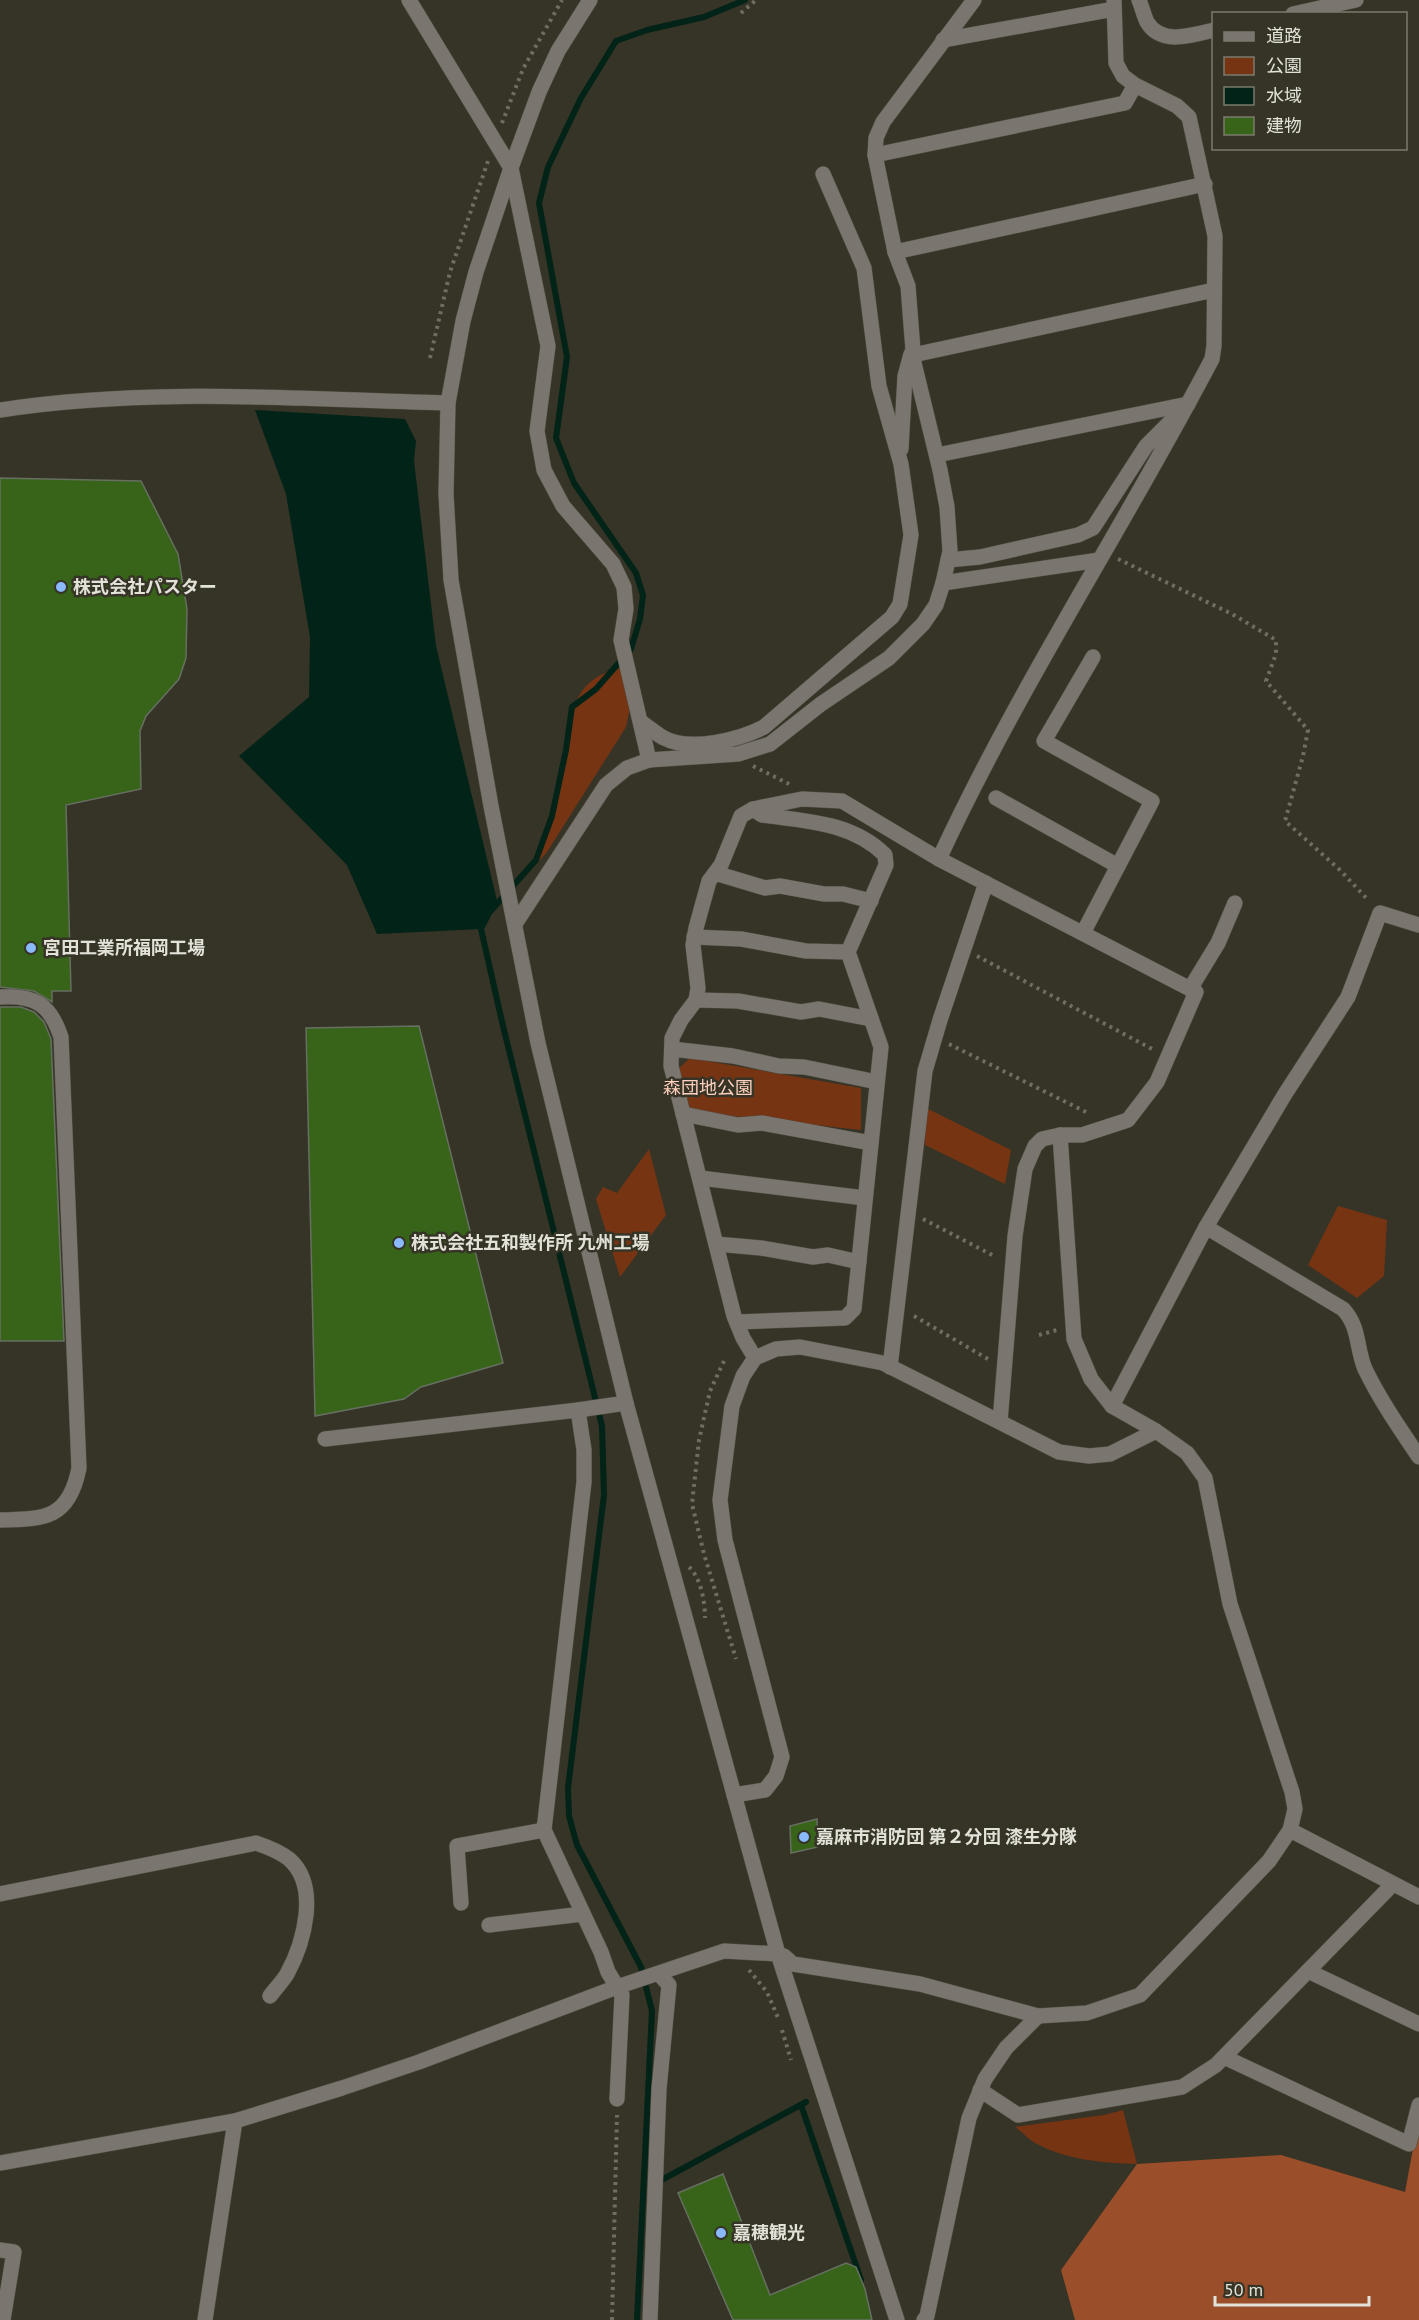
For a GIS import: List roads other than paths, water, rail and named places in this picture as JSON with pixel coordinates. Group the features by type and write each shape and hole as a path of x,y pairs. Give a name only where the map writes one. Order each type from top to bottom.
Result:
{"street":[{"path":"410,0 511,168 548,345 537,431 544,470 563,506 613,564 624,587 626,609 621,640 649,760"},
{"path":"590,0 558,51 539,92 476,272 463,321 448,403 446,494 451,580 538,1043 626,1403 778,1954 897,2320"},
{"path":"513,916 606,785 627,768 649,760 738,754 770,744 821,704 888,658 923,624 936,605 950,551 947,507 913,353 908,286 895,252 875,155 876,138 883,122 974,0"},
{"path":"1139,0 1148,23 1154,30 1164,35 1177,38 1212,30"},
{"path":"1302,12 1356,0"},
{"path":"939,859 999,737 1212,359 1215,236 1189,117 1177,106 1135,85 1123,76 1116,63 1114,5 944,40"},
{"path":"875,155 1125,103 1135,85"},
{"path":"641,722 665,739 680,744 708,744 747,736 764,727 892,616 900,604 911,535 901,464 879,386 864,268 823,174"},
{"path":"895,252 1204,184"},
{"path":"913,353 1214,290"},
{"path":"901,464 905,375 913,353"},
{"path":"0,410 34,405 163,395 448,403"},
{"path":"937,455 1188,404"},
{"path":"948,560 980,557 1078,534 1093,528 1146,446 1188,404"},
{"path":"943,583 1102,556"},
{"path":"1083,933 1152,801 1044,741 1093,657"},
{"path":"996,798 1118,866"},
{"path":"755,1358 737,1322 716,1244 671,1066 672,1038 681,1020 696,1000 698,988 694,937 709,881 721,865 741,816 753,809 802,799 842,801 939,859 1196,992 1157,1082 1128,1120 1082,1135 1060,1135 1042,1139 1035,1146 1025,1169 1012,1266 1000,1422"},
{"path":"737,1322 845,1318 854,1309 880,1047 848,952 886,865 885,855 873,843 831,825 762,815 753,809"},
{"path":"715,873 765,888 780,886 824,894 843,894 871,901"},
{"path":"890,1367 926,1071 934,1037 986,883"},
{"path":"1190,989 1218,943 1235,903"},
{"path":"1112,1406 1206,1227 1285,1094 1348,997 1380,913 1419,925"},
{"path":"694,937 741,939 806,951 848,952"},
{"path":"0,997 19,996 34,1000 48,1010 61,1037 79,1468 75,1486 66,1503 55,1513 40,1519 0,1520"},
{"path":"696,1000 738,1001 801,1012 819,1009 871,1019"},
{"path":"672,1050 733,1056 779,1066 804,1067 877,1083"},
{"path":"683,1114 738,1125 762,1123 871,1143"},
{"path":"0,2163 235,2121 419,2062 617,1987 724,1951 778,1954 793,1964 920,1984 1038,2016 1087,2013 1140,1995 1269,1861 1290,1830 1295,1809 1292,1792 1230,1604 1205,1478 1187,1453 1156,1431 1112,1406 1091,1379 1074,1339 1060,1135"},
{"path":"700,1178 865,1198"},
{"path":"1206,1227 1343,1309 1352,1319 1365,1368 1419,1457"},
{"path":"716,1244 761,1248 813,1257 828,1255 859,1262"},
{"path":"734,1796 765,1790 776,1776 782,1756 725,1540 720,1500 732,1406 743,1376 755,1358 776,1348 800,1347 883,1364 1059,1452 1089,1456 1110,1454 1156,1431"},
{"path":"325,1439 626,1403"},
{"path":"578,1410 584,1450 584,1482 544,1830 608,1972 622,1995 617,2099"},
{"path":"461,1903 457,1846 544,1830"},
{"path":"1290,1830 1419,1897"},
{"path":"0,1894 256,1844 275,1849 291,1860 302,1877 307,1912 301,1941 286,1975 270,1996"},
{"path":"980,2090 1018,2115 1182,2087 1216,2065 1393,1884"},
{"path":"489,1925 583,1914"},
{"path":"1308,1971 1419,2024"},
{"path":"650,2320 659,2089 669,1985 659,1974"},
{"path":"928,2319 969,2118 985,2079 1006,2048 1038,2016"},
{"path":"1224,2057 1409,2144 1419,2104"},
{"path":"205,2320 235,2121"},
{"path":"0,2250 14,2252 3,2320"}],"water":[{"path":"255,410 405,419 416,441 414,461 436,646 498,905 487,913 481,929 377,934 347,865 239,756 309,697 310,637 286,494"}],"waterway":[{"path":"637,2320 652,2011 641,1967 577,1845 569,1816 568,1788 604,1495 602,1426 481,929 489,913 536,860 552,816 566,750 572,707 596,689 631,649 640,619 643,595 636,573 574,483 556,438 567,357 539,203 548,167 581,98 616,41 647,30 704,17 745,0"},
{"path":"656,2183 806,2102"},
{"path":"801,2105 861,2280"}],"place":[{"name":"株式会社パスター","path":"61,587"},
{"name":"宮田工業所福岡工場","path":"31,948"},
{"name":"株式会社五和製作所 九州工場","path":"399,1243"},
{"name":"嘉麻市消防団 第２分団 漆生分隊","path":"804,1837"},
{"name":"嘉穂観光","path":"721,2233"}],"park label":[{"name":"森団地公園","path":"708,1088"}]}
